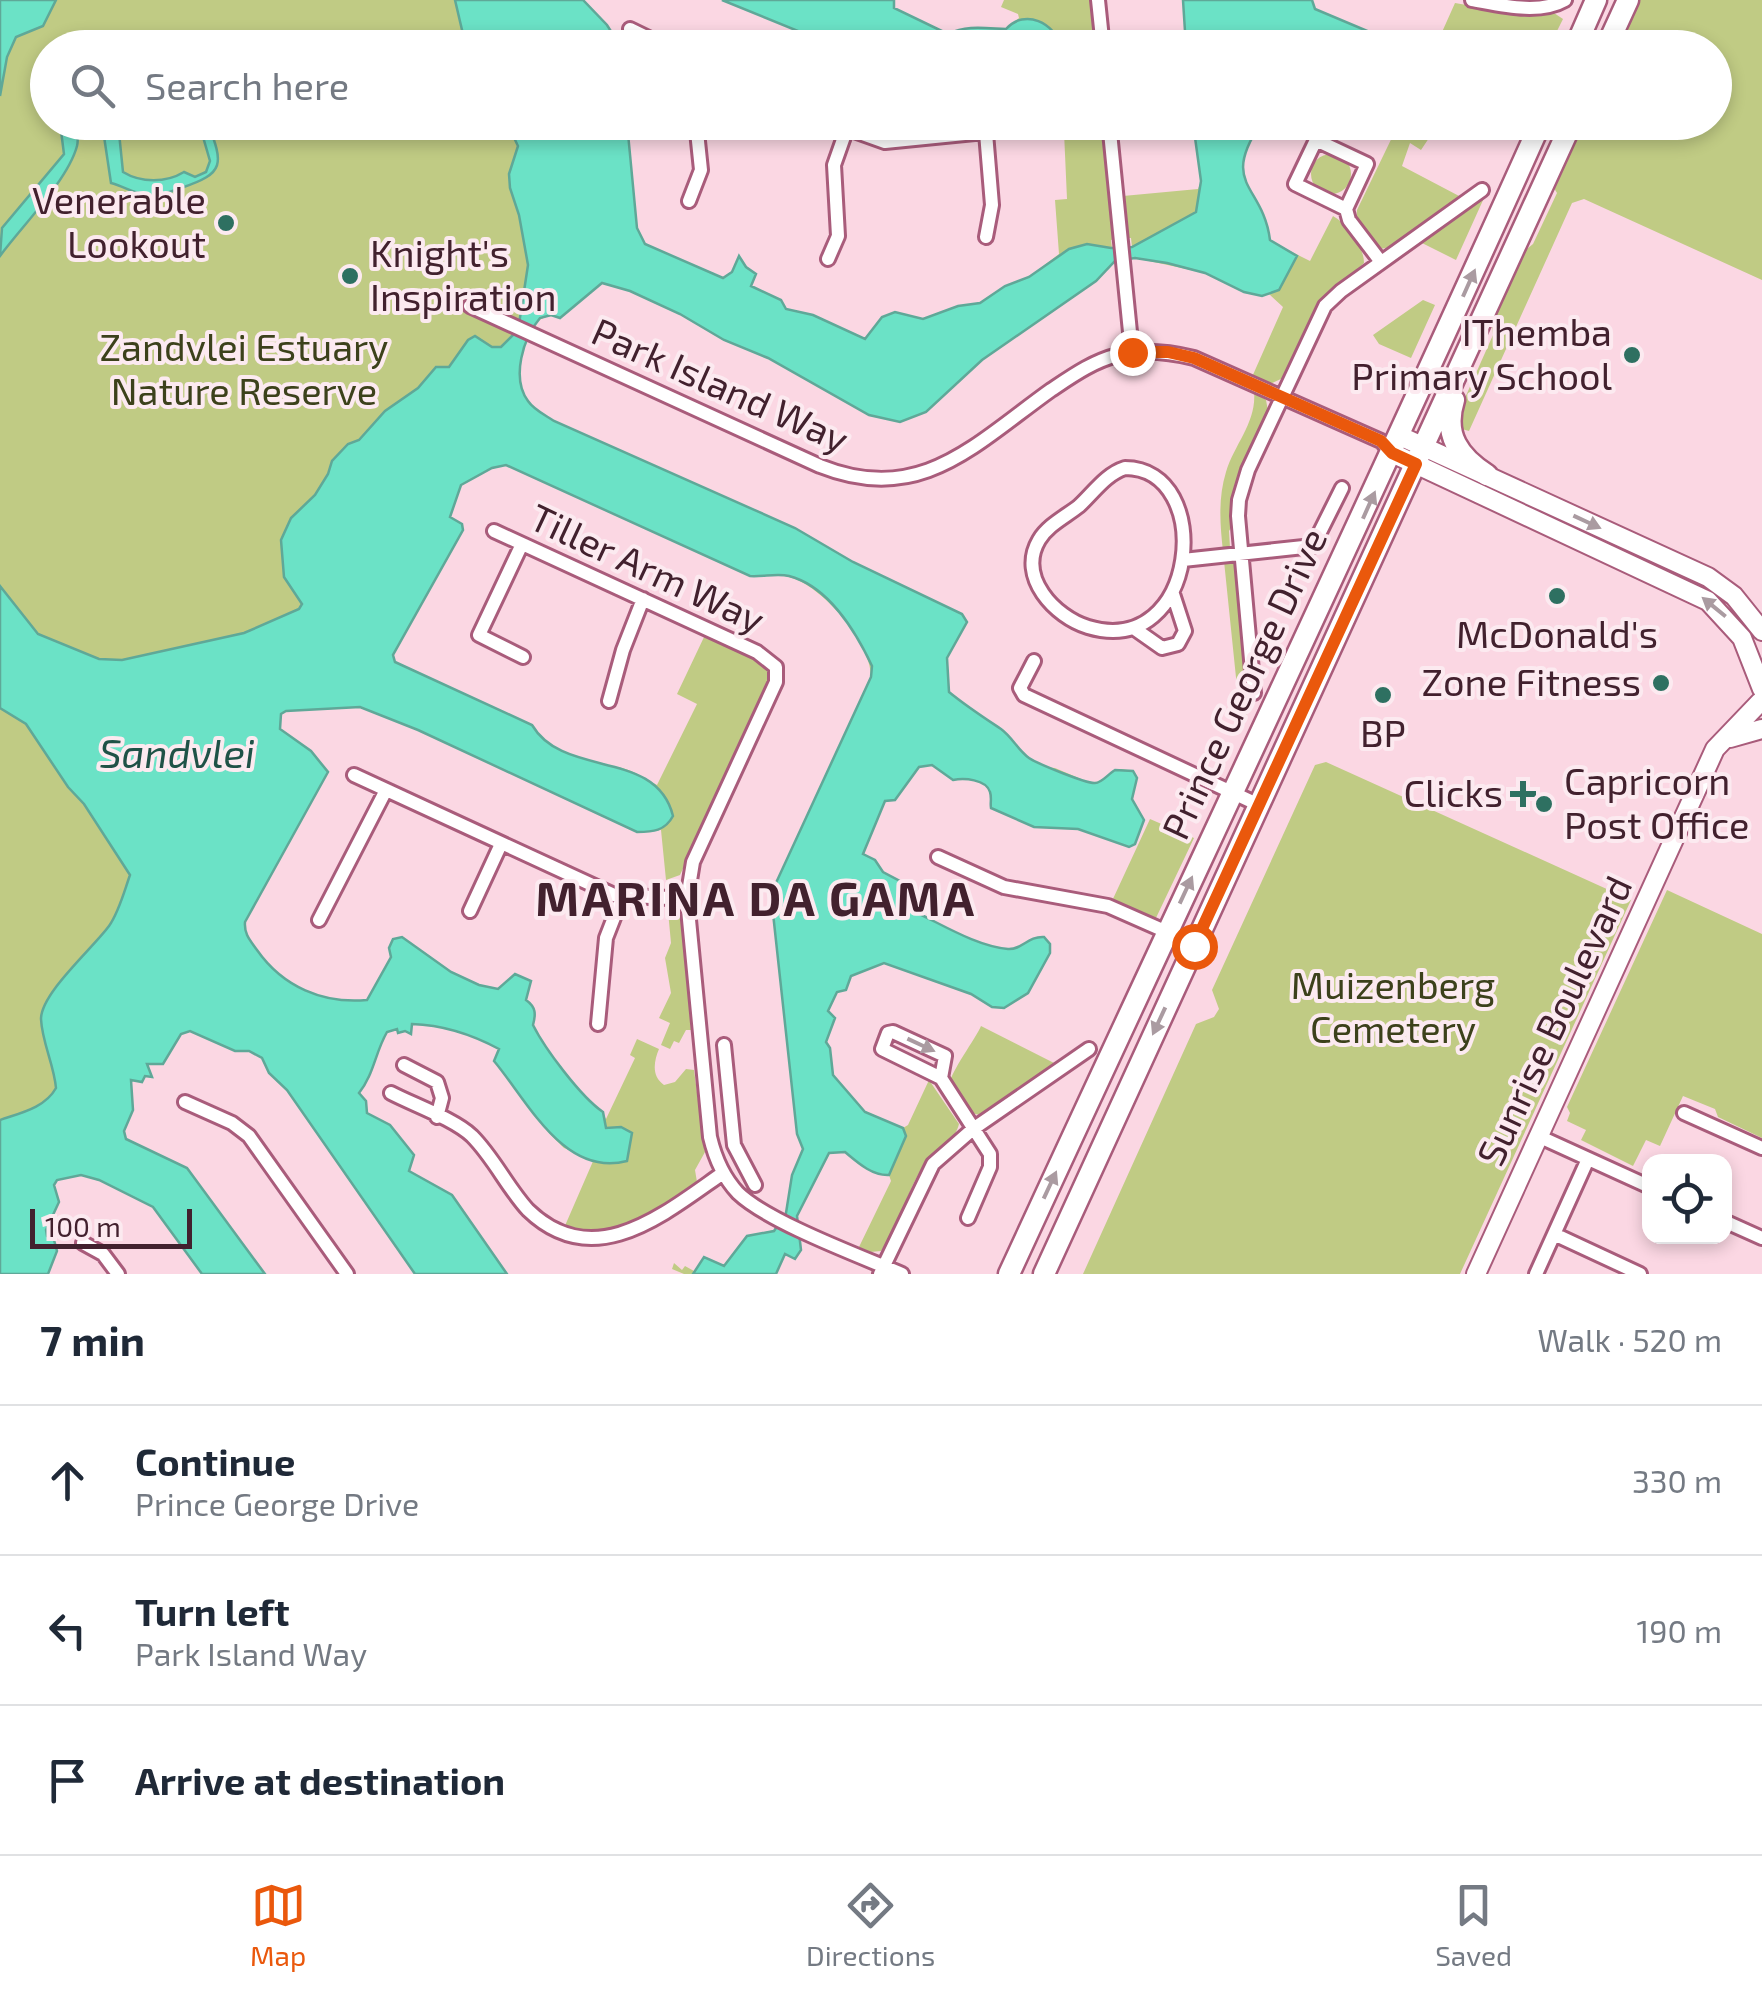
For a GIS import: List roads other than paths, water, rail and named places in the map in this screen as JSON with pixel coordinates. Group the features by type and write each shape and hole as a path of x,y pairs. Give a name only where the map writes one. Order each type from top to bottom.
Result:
{"main road":[{"path":"1583,30 1596,0"},
{"path":"1614,30 1628,0"},
{"name":"Prince George Drive","path":"1009,1274 1533,140"},
{"name":"Prince George Drive","path":"1044,1274 1564,140"},
{"path":"1527,154 1552,166"},
{"path":"1486,314 1450,420 1451,435 1459,452 1487,475"}],"street":[{"path":"1098,0 1100,30"},
{"path":"1472,0 1528,7 1564,1"},
{"path":"689,201 700,177 697,140"},
{"path":"828,259 838,236 834,166 843,140"},
{"path":"878,140 907,140"},
{"path":"986,237 992,204 987,140"},
{"path":"1112,140 1132,352"},
{"path":"1346,208 1295,184 1316,140 1367,164 1346,208 1349,220 1380,262"},
{"path":"1254,693 1238,516 1242,485 1281,397 1325,306 1482,190"},
{"name":"Park Island Way","path":"470,306 820,466 878,480 916,476 947,464 1084,368 1132,352 1168,352 1194,358 1391,443"},
{"path":"1391,443 1708,601 1742,638 1761,702"},
{"path":"1420,455 1487,475 1708,577 1734,596 1762,631"},
{"path":"1135,468 1156,476 1176,501 1183,560 1172,594 1156,614 1135,628 1113,632 1079,624 1054,610 1033,567 1034,551 1041,536 1114,472 1135,468"},
{"path":"1183,560 1313,546 1342,488"},
{"name":"Tiller Arm Way","path":"494,531 754,650 774,664 776,682 693,862 687,898"},
{"path":"522,544 480,632 480,638 522,657"},
{"path":"1135,628 1162,648 1178,644 1186,631 1172,594"},
{"path":"609,701 643,599"},
{"path":"1034,661 1020,688 1024,695 1258,806"},
{"name":"Sunrise Boulevard","path":"1476,1274 1720,742 1761,702"},
{"path":"1720,742 1762,729"},
{"path":"354,775 622,898 687,898 714,1151 723,1173 743,1197 774,1216 882,1270 902,1274"},
{"path":"319,920 386,790"},
{"path":"470,911 501,844"},
{"path":"938,857 1004,887 1098,903 1167,932"},
{"path":"598,1024 606,938 622,898"},
{"path":"940,1078 945,1056 888,1032 882,1049 940,1078 988,1152 991,1162 968,1218"},
{"path":"724,1045 734,1145 755,1185"},
{"path":"882,1270 928,1169 974,1129 1089,1049"},
{"path":"404,1065 437,1082 442,1098 437,1116"},
{"path":"391,1093 471,1136 538,1220 578,1240 613,1240 631,1234 723,1173"},
{"path":"185,1102 232,1123 248,1136 347,1274"},
{"path":"1684,1113 1762,1148"},
{"path":"1538,1136 1642,1183"},
{"path":"714,1151 734,1145"},
{"path":"1536,1274 1588,1159"},
{"path":"1732,1225 1762,1238"},
{"path":"1554,1234 1631,1272"},
{"path":"83,1243 103,1254 118,1274"}],"water":[{"path":"0,0 56,0 43,26 16,37 7,57 0,96"},
{"path":"455,0 583,0 610,30 462,30"},
{"path":"722,0 894,0 894,8 940,30 795,30"},
{"path":"1183,0 1312,0 1315,9 1365,30 1185,30"},
{"path":"1030,19 1052,30 960,30 1006,29"},
{"path":"62,140 78,140 72,159 54,188 0,256 2,228 64,154"},
{"path":"105,140 120,140 123,172 154,180 184,172 195,177 206,172 210,161 204,140 213,140 217,165 196,183 150,196 111,183"},
{"name":"Sandvlei","path":"515,140 629,140 637,228 645,244 723,278 732,272 739,256 756,274 751,286 781,300 786,309 813,315 865,339 882,317 895,312 923,319 958,306 980,303 1005,286 1029,277 1069,249 1087,244 1132,247 1196,212 1201,181 1195,140 1251,140 1244,160 1247,184 1266,221 1270,240 1297,256 1279,290 1262,296 1244,292 1205,273 1167,263 1135,258 1115,261 1096,281 982,360 926,412 900,422 869,415 680,314 602,283 560,318 540,318 521,358 523,392 533,407 554,421 795,528 853,562 962,614 967,622 947,658 949,692 1005,732 1029,758 1051,768 1095,783 1115,770 1133,771 1137,778 1132,799 1144,820 1135,844 1129,847 1078,829 1034,827 991,808 990,792 984,784 953,780 932,765 919,767 895,800 885,801 863,854 875,860 883,872 913,888 917,898 911,910 970,939 996,947 1013,949 1044,937 1050,944 1050,953 1028,993 1004,1008 992,1007 971,994 884,963 851,976 846,990 837,992 828,1011 835,1018 826,1042 833,1075 865,1112 903,1128 906,1136 889,1175 871,1171 845,1152 829,1153 797,1216 801,1250 795,1259 785,1254 776,1274 693,1274 704,1257 724,1266 747,1236 774,1231 786,1213 792,1175 803,1149 797,1134 772,904 775,885 871,677 872,666 839,612 803,581 784,575 750,576 506,465 492,468 461,485 450,517 462,524 463,530 393,655 395,662 532,725 547,742 565,752 648,781 663,795 673,816 658,830 637,832 360,707 286,711 281,714 280,729 311,751 328,772 245,922 245,930 279,974 305,990 335,999 367,1000 391,957 393,939 402,937 451,972 479,985 498,989 515,974 531,981 526,1000 534,1011 533,1025 564,1072 603,1112 606,1128 621,1127 632,1133 627,1161 605,1163 584,1158 566,1147 549,1132 494,1061 499,1049 435,1026 412,1024 411,1034 398,1033 397,1029 387,1032 359,1093 366,1101 367,1113 390,1125 414,1155 409,1171 452,1195 507,1274 415,1274 262,1058 190,1031 181,1034 163,1064 147,1064 152,1077 145,1076 142,1082 131,1080 133,1110 124,1131 126,1139 187,1168 265,1274 202,1274 153,1207 81,1175 57,1180 54,1185 59,1202 46,1230 57,1251 48,1274 0,1274 0,1120 39,1105 56,1088 42,1028 43,1008 58,984 109,926 130,875 26,724 0,708 0,586 38,634 99,659 122,660 244,633 299,609 302,604 284,577 281,540 291,518 315,495 332,461 348,444 359,440 385,411 418,388 436,367 449,367 468,340 475,336 492,347 501,347 519,324 528,265 510,188 509,174 518,146"}],"place":[{"name":"Venerable Lookout","path":"226,223"},
{"name":"Knight's Inspiration","path":"350,276"},
{"name":"IThemba Primary School","path":"1632,355"},
{"name":"McDonald's","path":"1557,596"},
{"name":"Zone Fitness","path":"1661,683"},
{"name":"BP","path":"1383,695"},
{"name":"Clicks","path":"1523,794"},
{"name":"Capricorn Post Office","path":"1544,804"}],"district":[{"name":"MARINA DA GAMA","path":"756,899"}],"park label":[{"name":"Zandvlei Estuary Nature Reserve","path":"244,370"},
{"name":"Muizenberg Cemetery","path":"1393,1008"}]}
